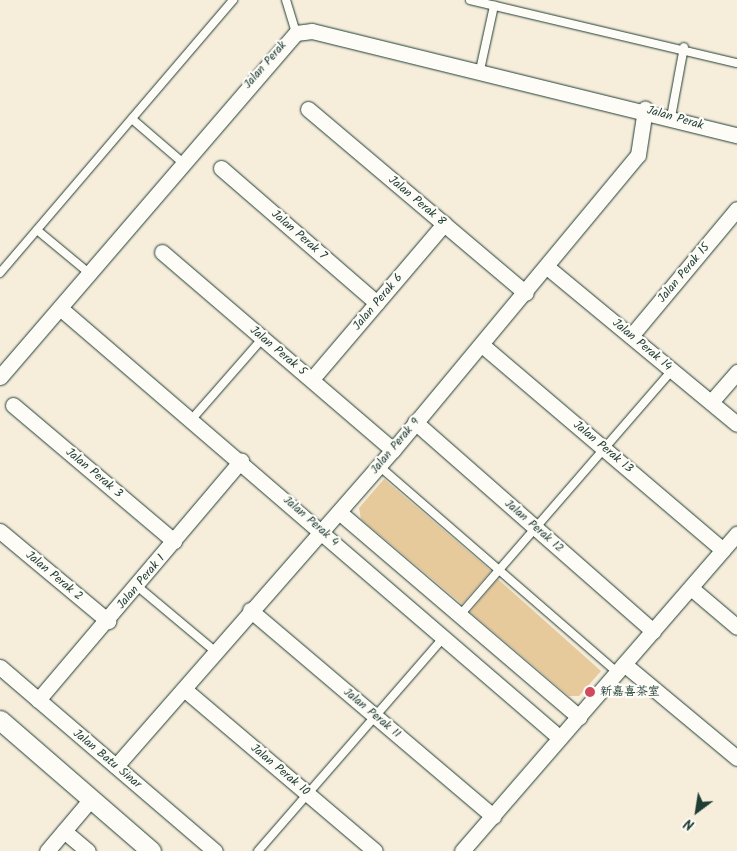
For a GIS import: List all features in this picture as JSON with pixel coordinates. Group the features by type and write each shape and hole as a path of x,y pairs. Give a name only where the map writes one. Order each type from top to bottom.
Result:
{"street":[{"name":"Jalan Perak","path":"0,377 182,162 296,33 312,31 646,109 737,135"},
{"name":"Jalan Perak 8","path":"308,109 526,293"},
{"name":"Jalan Perak 9","path":"116,766 216,652 250,610 323,531 393,450 526,293 638,156 646,109"},
{"name":"Jalan Perak 7","path":"221,168 378,303"},
{"name":"Jalan Perak 15","path":"631,336 737,209"},
{"name":"Jalan Perak 6","path":"312,379 444,224"},
{"name":"Jalan Perak 5","path":"162,252 393,450"},
{"name":"Jalan Perak 14","path":"547,267 737,424"},
{"name":"Jalan Perak 4","path":"60,308 323,531 560,738"},
{"name":"Jalan Perak 13","path":"482,345 605,447 724,550"},
{"path":"711,402 737,372"},
{"name":"Jalan Perak 3","path":"13,406 174,541"},
{"name":"Jalan Perak 12","path":"415,422 653,630"},
{"name":"Jalan Perak 1","path":"38,700 108,621 241,461"},
{"name":"Jalan Perak 4","path":"339,512 578,717"},
{"name":"Jalan Perak 2","path":"0,531 108,621"},
{"path":"462,851 737,534"},
{"path":"690,588 737,627"},
{"name":"Jalan Perak 11","path":"250,610 493,816"},
{"name":"Jalan Batu Sinar","path":"0,667 215,851"},
{"path":"620,668 737,758"},
{"name":"Jalan Perak 10","path":"184,689 375,851"},
{"path":"0,720 151,851"},
{"path":"48,851 91,800"},
{"path":"64,831 88,851"}],"lane":[{"path":"0,274 233,0"},
{"path":"286,0 296,33"},
{"path":"470,0 684,47 737,63"},
{"path":"480,70 494,6"},
{"path":"670,116 684,47"},
{"path":"132,120 182,162"},
{"path":"37,230 89,273"},
{"path":"192,419 263,338"},
{"path":"460,615 672,370"},
{"path":"379,466 499,570 620,668"},
{"path":"137,586 216,652"},
{"path":"258,851 444,637"}],"building":[{"path":"384,479 491,571 462,604 361,519 359,508"},
{"path":"498,579 601,671 579,696 569,696 470,612"}],"place":[{"name":"新嘉喜茶室","path":"590,692"}]}
